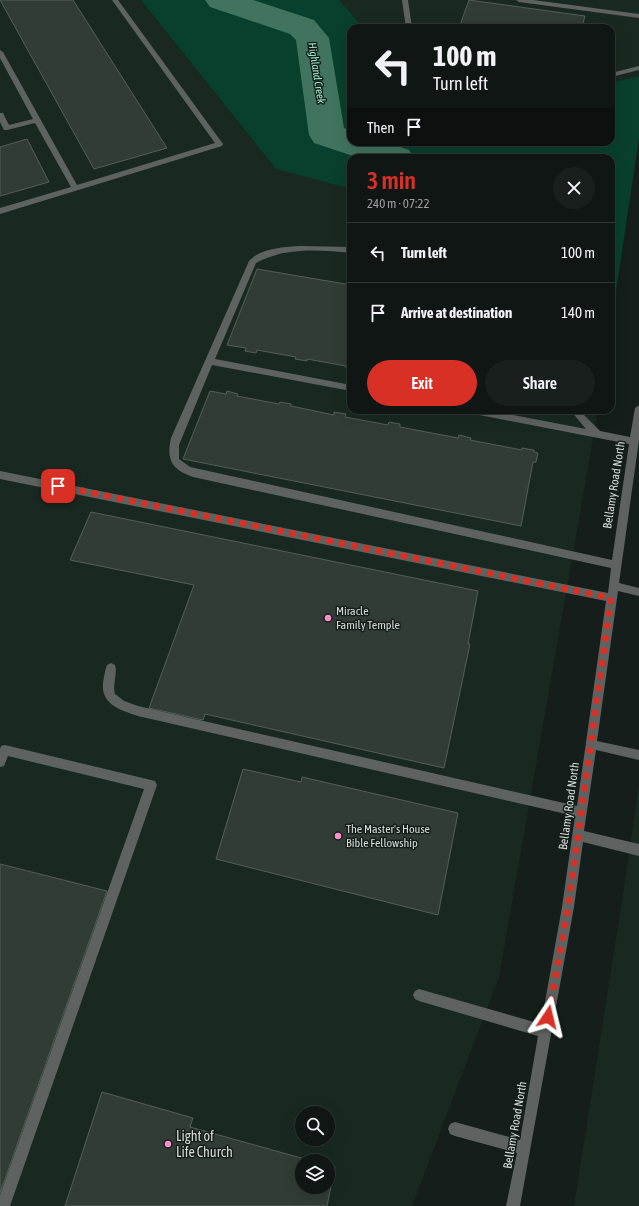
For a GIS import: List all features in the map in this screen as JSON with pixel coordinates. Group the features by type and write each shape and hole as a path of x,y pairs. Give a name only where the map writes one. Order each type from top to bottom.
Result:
{"street":[{"path":"0,211 219,144 115,0"},
{"path":"405,0 408,24"},
{"path":"519,0 639,16"},
{"path":"0,52 75,188"},
{"path":"615,74 639,68"},
{"path":"0,115 7,128 37,120"},
{"path":"347,250 326,247 301,248 267,254 253,261 174,445 174,460 184,470 193,473 616,565"},
{"path":"209,361 347,387"},
{"name":"Bellamy Road North","path":"513,1206 566,915 639,408"},
{"path":"490,414 634,441"},
{"path":"578,414 597,434"},
{"path":"0,475 611,598"},
{"path":"613,586 639,592"},
{"path":"111,668 108,685 109,695 112,699 121,704 138,711 581,812"},
{"path":"590,744 639,755"},
{"path":"0,762 5,750 151,785 3,1206"},
{"path":"578,835 639,850"},
{"path":"419,995 545,1032"},
{"path":"455,1129 524,1148"}],"shaded area":[{"path":"0,0 141,0 276,169 347,188 347,414 597,414 499,977 412,1206 0,1206"},
{"path":"339,0 639,0 639,76 615,82 615,24 360,24"},
{"path":"639,784 639,1206 574,1206 623,895"}],"green space":[{"path":"141,0 339,0 360,24 347,24 347,146 615,146 615,82 639,76 639,138 615,297 615,154 347,154 347,188 276,169"}],"building":[{"path":"0,0 73,0 167,148 94,169"},
{"path":"469,0 585,16 583,24 460,24"},
{"path":"27,139 49,182 0,196 0,147"},
{"path":"257,269 347,284 347,368 346,366 307,359 307,361 295,359 296,357 257,350 256,353 245,351 246,348 227,345"},
{"path":"210,391 226,394 227,391 238,394 237,396 279,404 280,402 291,404 291,406 334,415 334,412 346,414 345,417 388,425 389,422 400,424 400,427 458,438 459,435 471,438 470,440 522,450 522,448 534,450 534,452 538,453 536,462 533,462 521,526 183,459"},
{"name":"Miracle Family Temple","path":"91,512 478,591 468,644 470,644 444,768 205,714 203,720 149,708 194,585 70,560"},
{"name":"The Master's House Bible Fellowship","path":"243,769 301,782 302,777 458,813 438,915 216,859"},
{"path":"0,864 107,891 0,1193"},
{"name":"Light of Life Church","path":"102,1092 193,1118 190,1127 295,1156 295,1194 329,1194 327,1206 65,1206"}],"waterway":[{"name":"Highland Creek","path":"221,0 302,27 312,38 327,135 347,142"},
{"name":"Highland Creek","path":"360,146 384,154"}],"place":[{"name":"Miracle Family Temple","path":"328,618"},
{"name":"The Master's House Bible Fellowship","path":"338,836"},
{"name":"Light of Life Church","path":"168,1144"}],"route":[{"path":"58,486 611,598 568,908 548,1017"}]}
